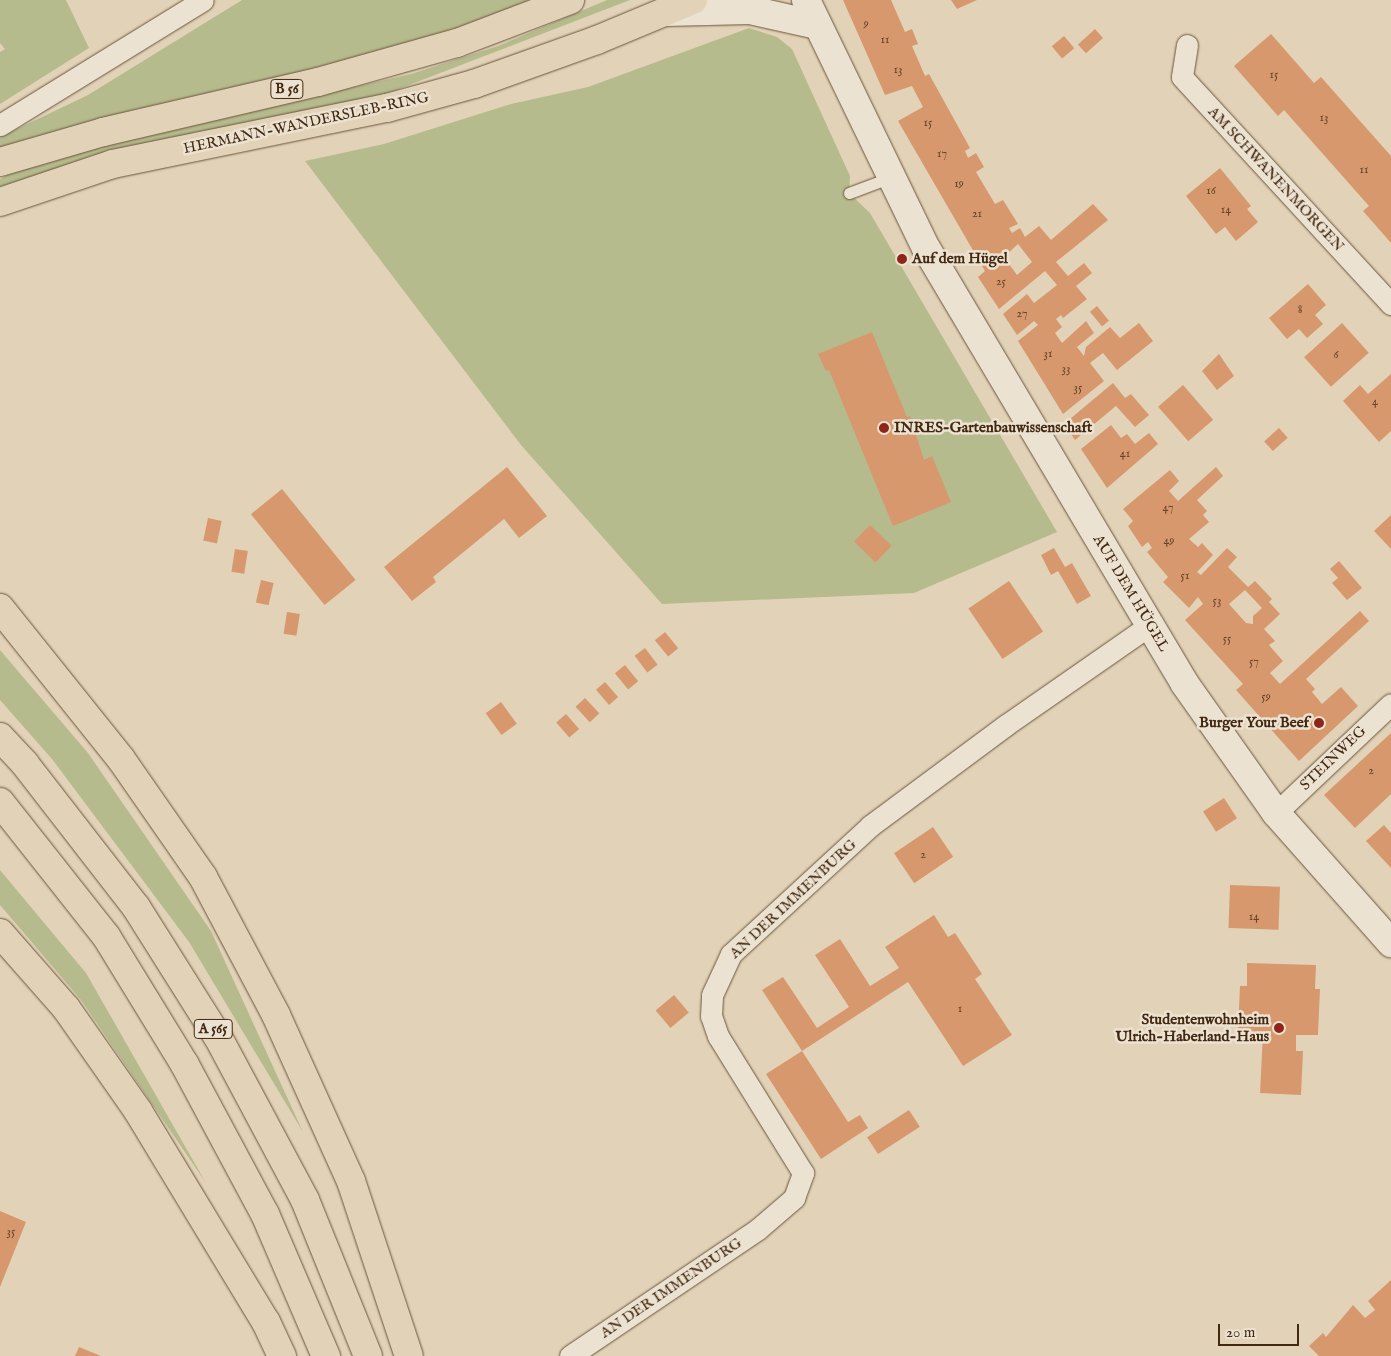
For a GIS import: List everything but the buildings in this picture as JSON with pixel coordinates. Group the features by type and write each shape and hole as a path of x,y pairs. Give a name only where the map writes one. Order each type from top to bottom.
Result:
{"main road":[{"name":"B 56","path":"0,162 94,134 318,82 457,43 570,0"},
{"name":"HERMANN-WANDERSLEB-RING","path":"0,202 112,164 387,108 474,84 666,12 693,0"},
{"path":"0,608 121,759 203,877 276,1015 351,1181 409,1356"},
{"name":"A 565","path":"0,737 25,764 136,907 218,1037 305,1200 368,1356"},
{"name":"A 565","path":"0,802 106,936 185,1065 265,1214 326,1356"},
{"path":"0,933 66,1008 138,1111 266,1322 282,1356"}],"street":[{"path":"0,125 203,0"},
{"name":"AUF DEM HÜGEL","path":"806,0 890,178 949,289 1185,684 1276,813 1391,943"},
{"path":"666,12 750,10 817,25"},
{"name":"AM SCHWANENMORGEN","path":"1187,45 1182,77 1391,304"},
{"name":"AN DER IMMENBURG","path":"570,1356 758,1228 794,1198 803,1173 718,1036 711,1016 712,995 731,954 870,826 1006,725 1150,625"},
{"name":"STEINWEG","path":"1276,813 1391,704"}],"lane":[{"path":"849,193 890,178"}],"green space":[{"path":"0,0 66,0 89,48 0,104 0,52 5,49 0,43"},
{"path":"242,0 531,0 456,35 0,148 0,137 88,95"},
{"path":"607,0 630,0 383,95 91,156 0,189 0,179 17,170 121,140 411,74 498,46"},
{"path":"749,28 777,37 792,49 850,176 849,193 870,213 1057,532 914,593 662,604 521,445 305,161 384,144 511,104 588,87"},
{"path":"0,650 88,753 211,931 303,1132 189,942 52,759 0,700"},
{"path":"0,870 86,973 206,1183 81,1000 0,905"}],"place":[{"name":"Auf dem Hügel","path":"902,259"},
{"name":"INRES-Gartenbauwissenschaft","path":"884,428"},
{"name":"Burger Your Beef","path":"1319,723"},
{"name":"Studentenwohnheim Ulrich-Haberland-Haus","path":"1279,1028"}]}
